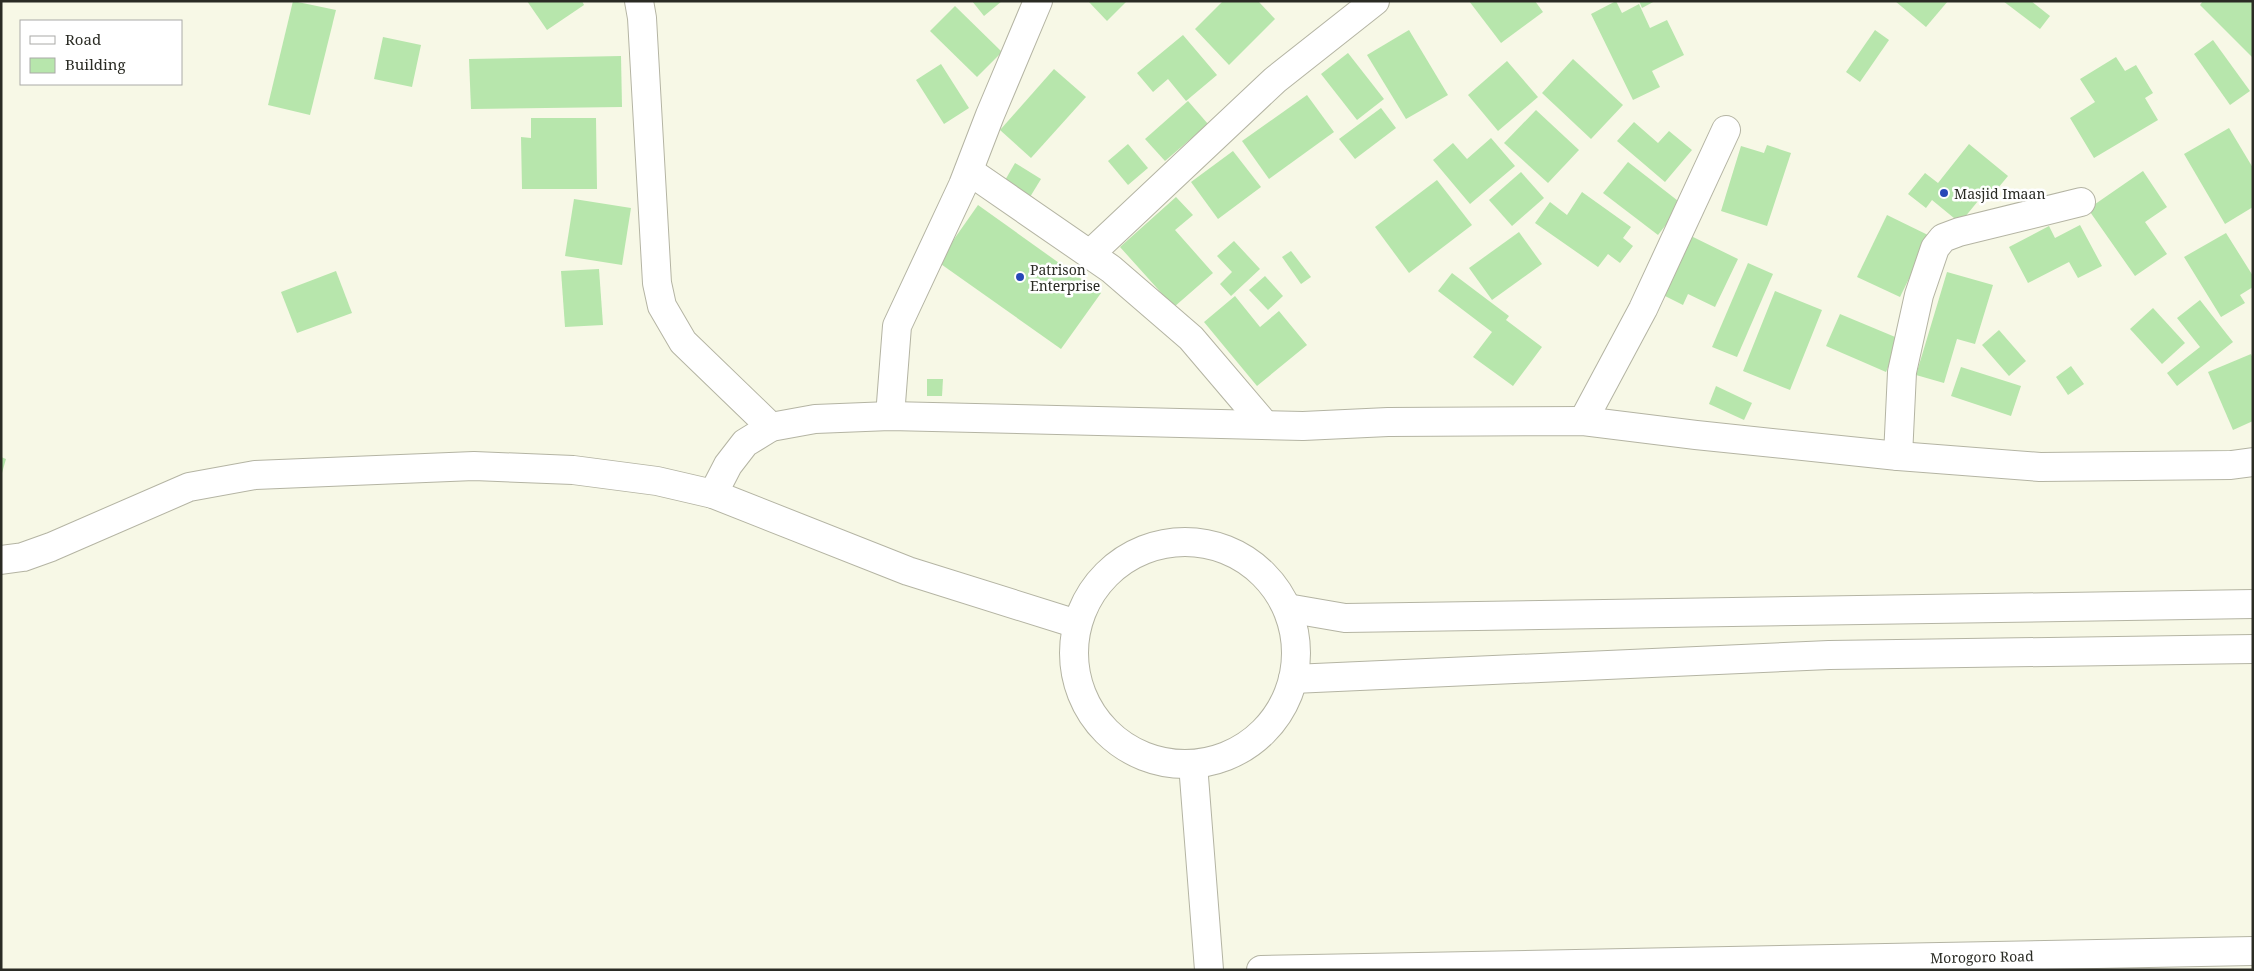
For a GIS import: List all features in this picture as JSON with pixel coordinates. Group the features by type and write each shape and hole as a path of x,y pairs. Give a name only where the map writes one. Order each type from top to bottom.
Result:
{"main road":[{"path":"639,1 642,18 657,283 662,306 684,342 770,427"},
{"path":"890,416 897,326 969,171 990,115 1038,1"},
{"path":"1090,254 1275,80 1375,1"},
{"path":"1583,421 1644,309 1726,130"},
{"path":"969,171 1111,269 1191,338 1265,425"},
{"path":"1898,456 1902,372 1919,295 1935,248 1943,238 1959,232 2081,202"},
{"path":"713,494 728,465 745,443 770,427 815,420 890,416 1265,425 1583,421 1898,456 2040,467 2232,465 2253,462"},
{"path":"1,560 22,557 51,548 189,487 255,475 474,466 573,470 657,481 713,494 908,571 1077,624"},
{"path":"1188,542 1213,546 1236,554 1257,569 1274,587 1287,608 1294,632 1293,679 1285,702 1273,721 1257,738 1238,751 1216,760 1193,764 1167,762 1141,754 1118,742 1099,723 1085,701 1076,676 1073,650 1077,624 1086,601 1100,581 1118,564 1140,551 1164,544 1188,542"},
{"path":"1287,608 1345,618 2253,604"},
{"path":"1293,679 1829,655 2253,649"},
{"path":"1193,764 1209,970"},
{"name":"Morogoro Road","path":"1261,970 2253,951"}],"building":[{"path":"293,1 336,10 310,115 268,105"},
{"path":"527,1 582,1 584,5 547,30"},
{"path":"972,1 1002,1 984,16"},
{"path":"1088,1 1127,1 1107,21"},
{"path":"1223,1 1258,1 1275,19 1229,65 1195,29"},
{"path":"1469,1 1535,1 1543,12 1501,43"},
{"path":"1616,1 1622,13 1639,4 1650,28 1667,20 1684,55 1652,71 1660,87 1633,100 1591,14"},
{"path":"1639,1 1655,1 1642,8"},
{"path":"1895,1 1948,1 1926,27"},
{"path":"2003,1 2031,1 2050,16 2040,29"},
{"path":"2203,1 2253,1 2253,58 2200,5"},
{"path":"955,6 1002,52 977,77 930,31"},
{"path":"1409,30 1448,95 1406,119 1367,55"},
{"path":"1875,30 1889,40 1860,82 1846,72"},
{"path":"1183,35 1217,75 1186,101 1168,79 1153,92 1137,73"},
{"path":"383,37 421,45 412,87 374,79"},
{"path":"2213,40 2250,91 2230,105 2194,54"},
{"path":"1348,53 1384,99 1357,120 1321,74"},
{"path":"621,56 622,107 471,109 469,59"},
{"path":"2116,57 2125,71 2136,65 2153,93 2145,98 2158,120 2094,158 2070,118 2095,102 2080,79"},
{"path":"1573,59 1623,105 1591,139 1542,93"},
{"path":"1507,61 1538,97 1498,131 1468,95"},
{"path":"941,64 969,108 944,124 916,80"},
{"path":"1054,69 1086,97 1031,158 1000,130"},
{"path":"1307,95 1334,132 1269,179 1242,141"},
{"path":"1188,101 1208,124 1165,161 1145,139"},
{"path":"1381,108 1396,128 1355,159 1339,139"},
{"path":"1536,110 1579,150 1548,183 1504,143"},
{"path":"531,118 596,118 597,189 522,189 521,137 531,138"},
{"path":"1634,122 1658,143 1669,131 1692,150 1665,182 1617,141"},
{"path":"2229,128 2253,168 2253,207 2225,224 2184,154"},
{"path":"1491,138 1515,166 1470,204 1433,160 1453,143 1467,159"},
{"path":"1128,144 1148,168 1128,185 1108,161"},
{"path":"1969,144 2008,176 1993,194 1987,190 1960,223 1932,200 1926,208 1908,194 1925,173 1938,183"},
{"path":"1767,145 1791,153 1767,226 1721,211 1741,146 1764,153"},
{"path":"1233,151 1261,187 1218,219 1191,182"},
{"path":"1628,162 1682,204 1658,235 1603,193"},
{"path":"1015,163 1041,179 1030,197 1004,182"},
{"path":"2143,171 2167,207 2145,222 2167,254 2135,276 2088,209"},
{"path":"1521,172 1544,198 1512,226 1489,200"},
{"path":"1437,180 1472,225 1409,273 1375,227"},
{"path":"1582,192 1631,227 1623,238 1633,246 1620,263 1608,254 1598,267 1535,223 1550,202 1567,215"},
{"path":"1176,197 1193,215 1175,230 1213,273 1174,307 1120,247"},
{"path":"574,199 631,208 622,265 565,256"},
{"name":"Patrison Enterprise","path":"978,205 1101,293 1061,349 938,262"},
{"path":"1887,215 1930,236 1900,297 1857,277"},
{"path":"2080,225 2102,266 2078,278 2069,262 2028,283 2009,247 2049,226 2055,238"},
{"path":"1519,232 1542,264 1492,300 1469,268"},
{"path":"2226,233 2253,276 2253,287 2240,295 2245,303 2221,317 2184,257"},
{"path":"1691,236 1738,259 1715,307 1688,294 1683,305 1663,295"},
{"path":"1234,241 1260,269 1231,296 1220,284 1232,272 1217,256"},
{"path":"1291,251 1311,277 1301,284 1282,257"},
{"path":"1748,263 1773,274 1737,357 1712,347"},
{"path":"599,269 603,325 565,327 561,271"},
{"path":"336,271 352,313 297,333 281,292"},
{"path":"1947,272 1993,285 1975,344 1957,339 1944,383 1916,375"},
{"path":"1452,273 1509,316 1506,320 1542,347 1513,386 1473,357 1492,332 1438,291"},
{"path":"1265,276 1283,296 1268,310 1249,290"},
{"path":"1775,291 1822,310 1790,390 1743,371"},
{"path":"1235,296 1260,327 1279,311 1307,345 1257,386 1204,322"},
{"path":"2200,300 2233,342 2177,386 2167,373 2200,347 2177,318"},
{"path":"2153,308 2185,343 2162,364 2130,329"},
{"path":"1840,314 1900,339 1886,372 1826,346"},
{"path":"1999,330 2026,361 2009,376 1982,345"},
{"path":"2251,354 2253,359 2253,421 2233,430 2208,372"},
{"path":"2071,366 2084,384 2068,395 2056,377"},
{"path":"1961,367 2021,386 2011,416 1951,396"},
{"path":"927,379 943,379 942,396 927,396"},
{"path":"1716,386 1752,403 1744,420 1709,404"},
{"path":"1,457 6,459 2,473 1,473"}],"place":[{"name":"Masjid Imaan","path":"1944,193"},
{"name":"Patrison Enterprise","path":"1020,277"}]}
